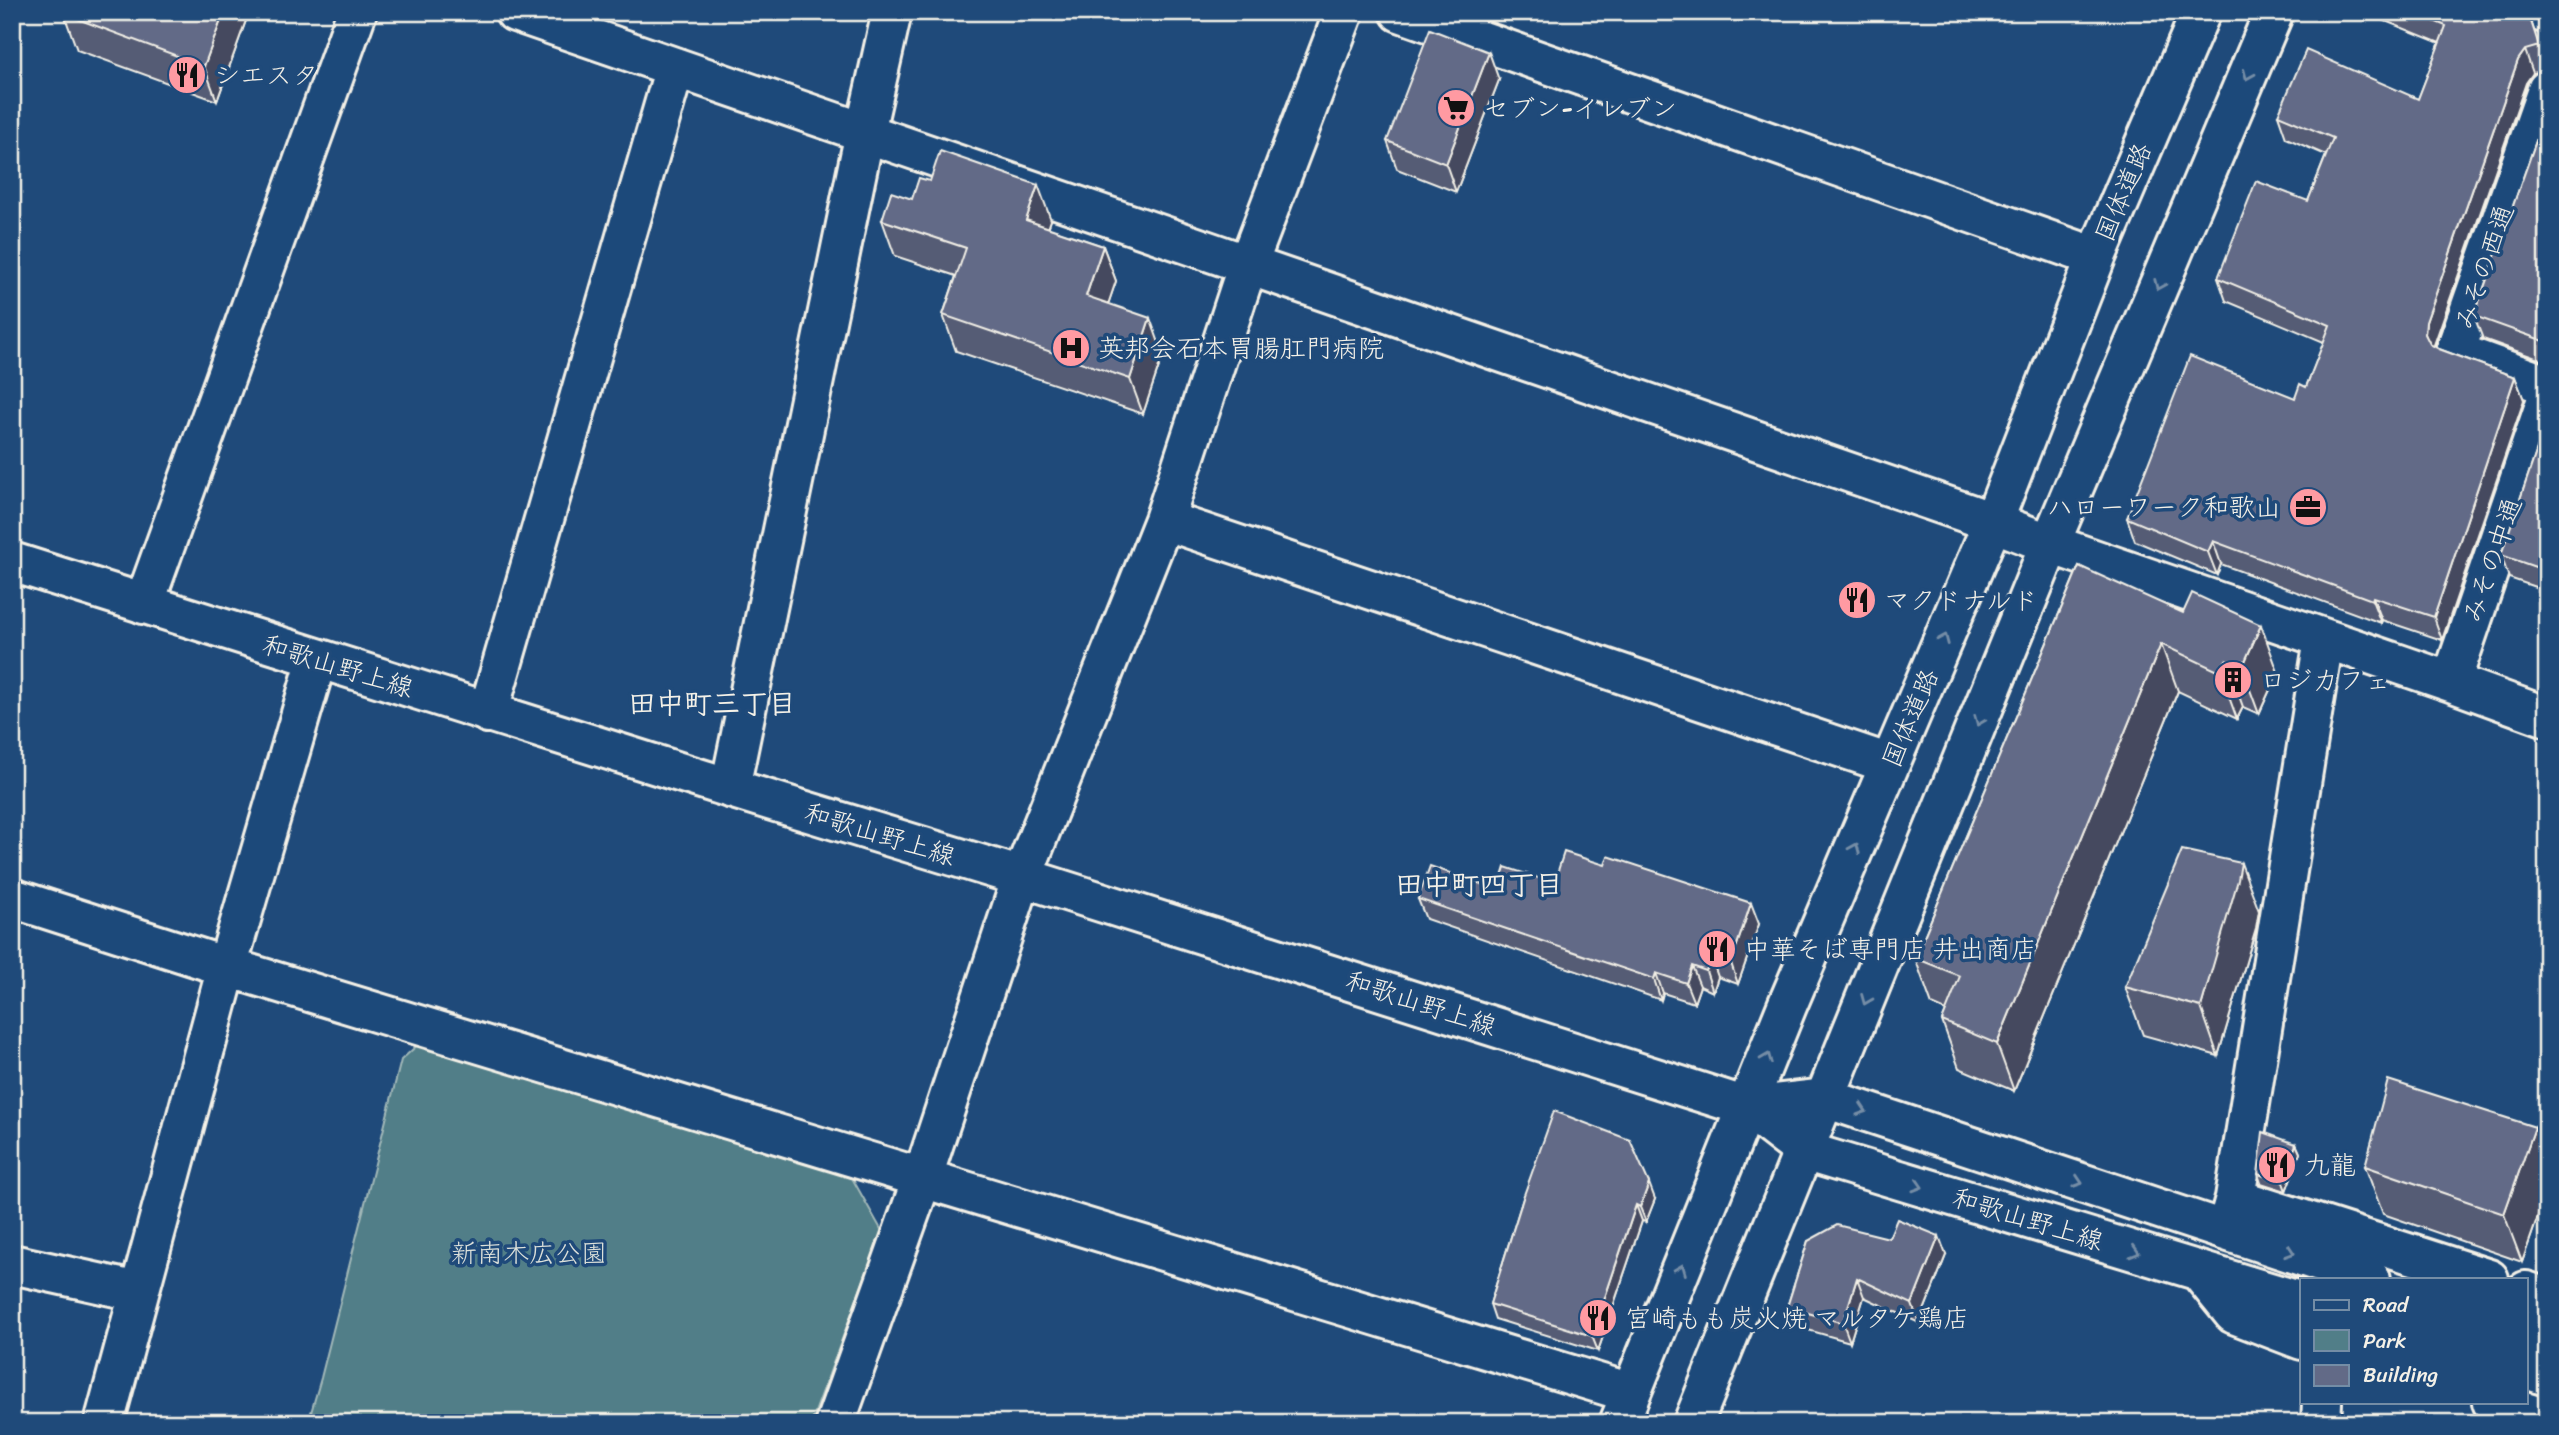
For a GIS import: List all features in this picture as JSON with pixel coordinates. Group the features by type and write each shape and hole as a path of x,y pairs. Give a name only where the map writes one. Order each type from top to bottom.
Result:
{"street":[{"path":"144,604 357,12"},
{"path":"515,12 1993,522 2547,718"},
{"path":"730,788 892,12"},
{"path":"841,1421 1022,877 1164,520 1248,264 1344,12"},
{"path":"1400,12 2096,257"},
{"name":"国体道路","path":"1625,1408 1747,1107 1993,522 2096,257 2201,12"},
{"path":"1693,1423 2050,544 2274,12"},
{"path":"2541,12 2547,14"},
{"path":"488,713 675,67"},
{"name":"みその西通","path":"2547,90 2455,352 2547,385"},
{"name":"みその中通","path":"2451,682 2547,399"},
{"path":"1164,520 1890,764"},
{"name":"和歌山野上線","path":"12,562 488,713 1022,877 1747,1107 1804,1151 2300,1301"},
{"path":"2230,1215 2324,639"},
{"path":"104,1423 227,967 317,659"},
{"path":"12,898 227,967 922,1179 1625,1408"},
{"name":"和歌山野上線","path":"1747,1107 1825,1098 2230,1215"},
{"path":"2230,1215 2369,1278"},
{"path":"2230,1215 2485,1278"},
{"path":"12,1264 139,1292"},
{"path":"2199,1271 2234,1314 2300,1339"},
{"path":"2528,1292 2547,1298"},
{"path":"2528,1331 2547,1337"},
{"path":"2528,1370 2547,1376"},
{"path":"2321,1423 2322,1404"},
{"path":"2498,1404 2547,1419"}],"green space":[{"name":"新南木広公園","path":"422,1041 852,1178 882,1231 811,1423 308,1423 401,1060"}],"building":[{"path":"224,12 204,66 64,14"},
{"path":"2412,12 2528,12 2539,46 2525,50 2518,60 2426,322 2425,334 2430,344 2515,377 2434,617 2373,597 2372,600 2213,541 2208,552 2127,518 2190,356 2295,398 2300,384 2306,387 2330,325 2218,278 2256,181 2308,201 2333,138 2278,115 2306,50 2418,99 2446,26"},
{"path":"1430,29 1489,52 1446,164 1387,141"},
{"path":"2547,110 2547,342 2474,316"},
{"path":"940,151 1038,185 1026,220 1103,246 1086,296 1150,318 1130,379 943,315 966,248 882,220 891,192 912,199 919,178 930,181"},
{"path":"2547,420 2547,571 2501,555"},
{"path":"2079,566 2183,613 2192,593 2261,625 2242,668 2226,660 2220,672 2161,644 1997,1044 1942,1021 1960,976 1915,958"},
{"path":"2182,850 2241,863 2201,1007 2125,987"},
{"path":"1564,852 1605,865 1608,856 1751,903 1731,963 1711,957 1706,971 1692,966 1686,983 1656,973 1654,979 1418,899 1430,866 1498,890 1505,867 1554,883"},
{"path":"2388,1080 2535,1127 2504,1214 2365,1166"},
{"path":"1554,1111 1630,1140 1649,1183 1640,1207 1636,1205 1592,1336 1490,1304"},
{"path":"2263,1132 2296,1144 2283,1182 2258,1174"},
{"path":"1897,1219 1939,1236 1912,1304 1857,1278 1843,1323 1787,1307 1808,1241 1837,1225 1889,1238"}],"place":[{"name":"シエスタ","path":"187,75"},
{"name":"セブン-イレブン","path":"1456,108"},
{"name":"英邦会石本胃腸肛門病院","path":"1071,348"},
{"name":"ハローワーク和歌山","path":"2308,507"},
{"name":"マクドナルド","path":"1857,600"},
{"name":"ロジカフェ","path":"2233,680"},
{"name":"中華そば専門店 井出商店","path":"1717,949"},
{"name":"九龍","path":"2277,1165"},
{"name":"宮崎もも炭火焼 マルタケ鶏店","path":"1598,1318"}],"district":[{"name":"田中町三丁目","path":"712,703"},
{"name":"田中町四丁目","path":"1479,884"}]}
